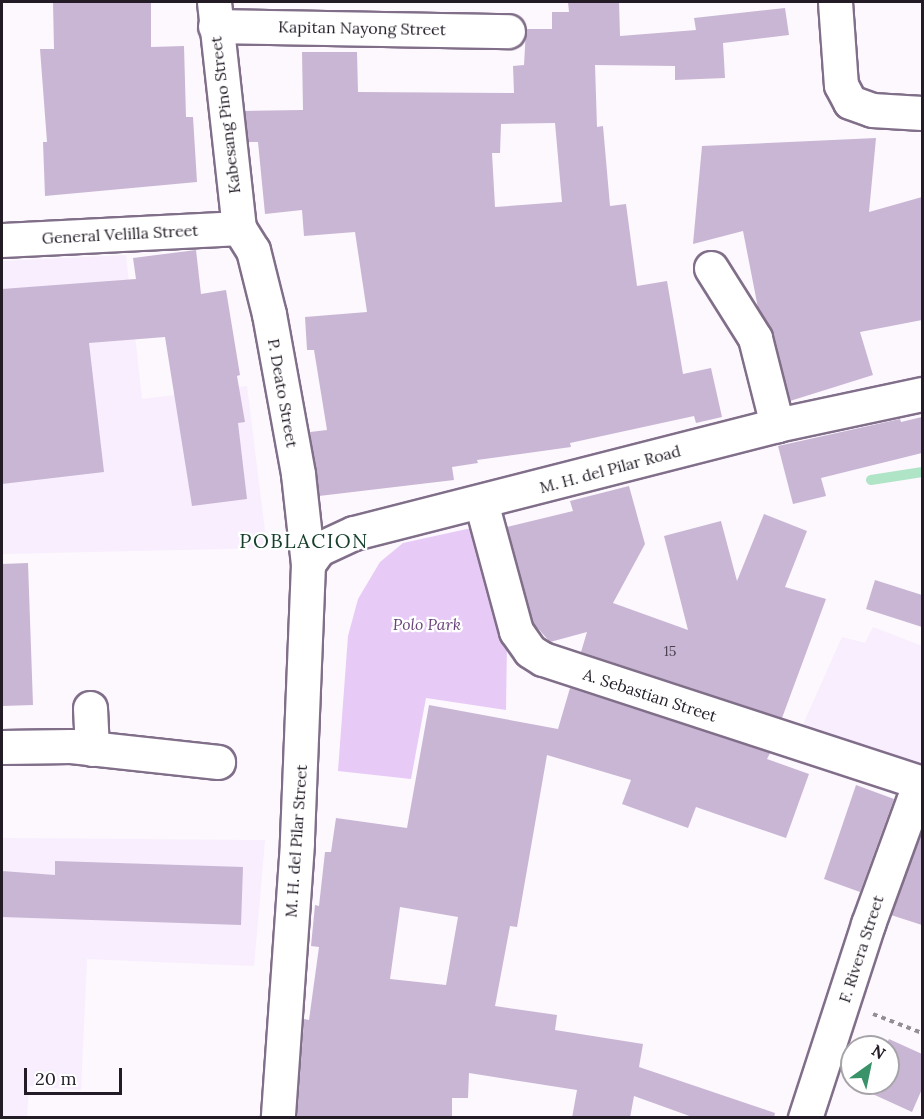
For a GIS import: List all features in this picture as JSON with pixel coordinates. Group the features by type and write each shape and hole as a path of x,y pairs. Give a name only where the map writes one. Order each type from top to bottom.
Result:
{"main road":[{"path":"835,2 842,85 850,102 872,110 922,113"},
{"name":"Kapitan Nayong Street","path":"215,14 508,31"},
{"name":"Kabesang Pino Street","path":"215,14 239,228"},
{"name":"General Velilla Street","path":"2,240 239,228"},
{"name":"P. Deato Street","path":"239,228 253,250 269,314 298,474 308,564"},
{"path":"711,268 755,338 777,425"},
{"name":"M. H. del Pilar Road","path":"308,564 319,549 334,539 777,425 922,394"},
{"name":"A. Sebastian Street","path":"481,502 516,631 530,651 543,659 921,783"},
{"name":"M. H. del Pilar Street","path":"278,1118 297,843 308,564"},
{"path":"90,708 92,749"},
{"path":"2,747 92,749 218,762"},
{"name":"F. Rivera Street","path":"805,1118 845,1002 868,924 921,783"}],"path":[{"path":"845,1002 922,1033"}],"shaded area":[{"path":"126,255 142,399 247,386 267,548 2,554 2,261"},
{"path":"873,627 922,646 922,771 801,729 842,637 865,643"},
{"path":"2,838 265,840 254,966 87,959 81,1090 29,1086 27,1117 2,1118"}],"green space":[{"name":"Polo Park","path":"476,527 507,641 506,710 426,698 411,779 338,771 348,636 358,599 380,562 403,543"}],"building":[{"path":"53,2 151,2 151,47 184,46 186,117 193,117 197,182 45,196 43,142 47,142 40,49 54,49"},
{"path":"568,2 619,2 620,36 696,30 694,18 785,8 789,35 723,43 725,78 675,80 675,66 595,65 597,127 603,126 610,206 626,204 637,286 667,281 683,374 711,368 722,417 696,423 694,416 570,443 571,447 477,460 478,463 452,467 454,480 319,496 310,432 327,430 314,350 307,350 305,317 367,312 355,232 304,236 302,210 265,214 258,142 248,142 245,111 303,110 302,52 357,52 358,92 514,93 513,66 524,65 526,29 552,29 552,12 569,12","holes":["555,123 562,202 495,207 492,153 500,153 501,124"]},
{"path":"876,138 869,212 922,197 922,320 860,332 873,375 790,401 773,333 758,308 743,231 693,244 702,146"},
{"path":"196,250 201,294 226,290 245,422 238,423 247,499 192,506 165,337 89,343 104,472 2,484 2,289 136,279 133,258"},
{"path":"922,417 922,453 821,478 826,496 793,504 778,446 900,419 901,422"},
{"path":"629,486 645,544 613,603 688,630 664,536 721,521 737,581 764,514 807,531 785,587 826,599 782,718 581,652 587,632 550,642 533,623 507,527 573,511 570,501"},
{"path":"28,563 33,705 2,706 2,564"},
{"path":"875,580 922,595 922,627 866,609"},
{"path":"570,688 770,753 767,759 809,774 786,838 696,807 688,828 622,804 631,780 547,755 517,927 510,926 495,1006 557,1015 555,1030 643,1044 639,1067 775,1113 774,1118 695,1118 634,1096 630,1118 572,1118 577,1090 469,1073 468,1098 452,1098 452,1118 297,1118 304,1019 309,1020 319,947 311,946 315,905 319,906 325,852 331,852 336,818 407,828 429,705 558,729","holes":["400,907 458,917 446,985 390,979"]},
{"path":"856,785 894,799 860,892 824,879"},
{"path":"922,831 922,925 891,915"},
{"path":"55,861 243,867 241,925 2,917 2,871 55,875"},
{"path":"900,1044 922,1054 922,1089 912,1112 875,1095 900,1095"}],"waterway":[{"path":"871,480 922,472"}],"district":[{"name":"POBLACION","path":"304,540"}]}
